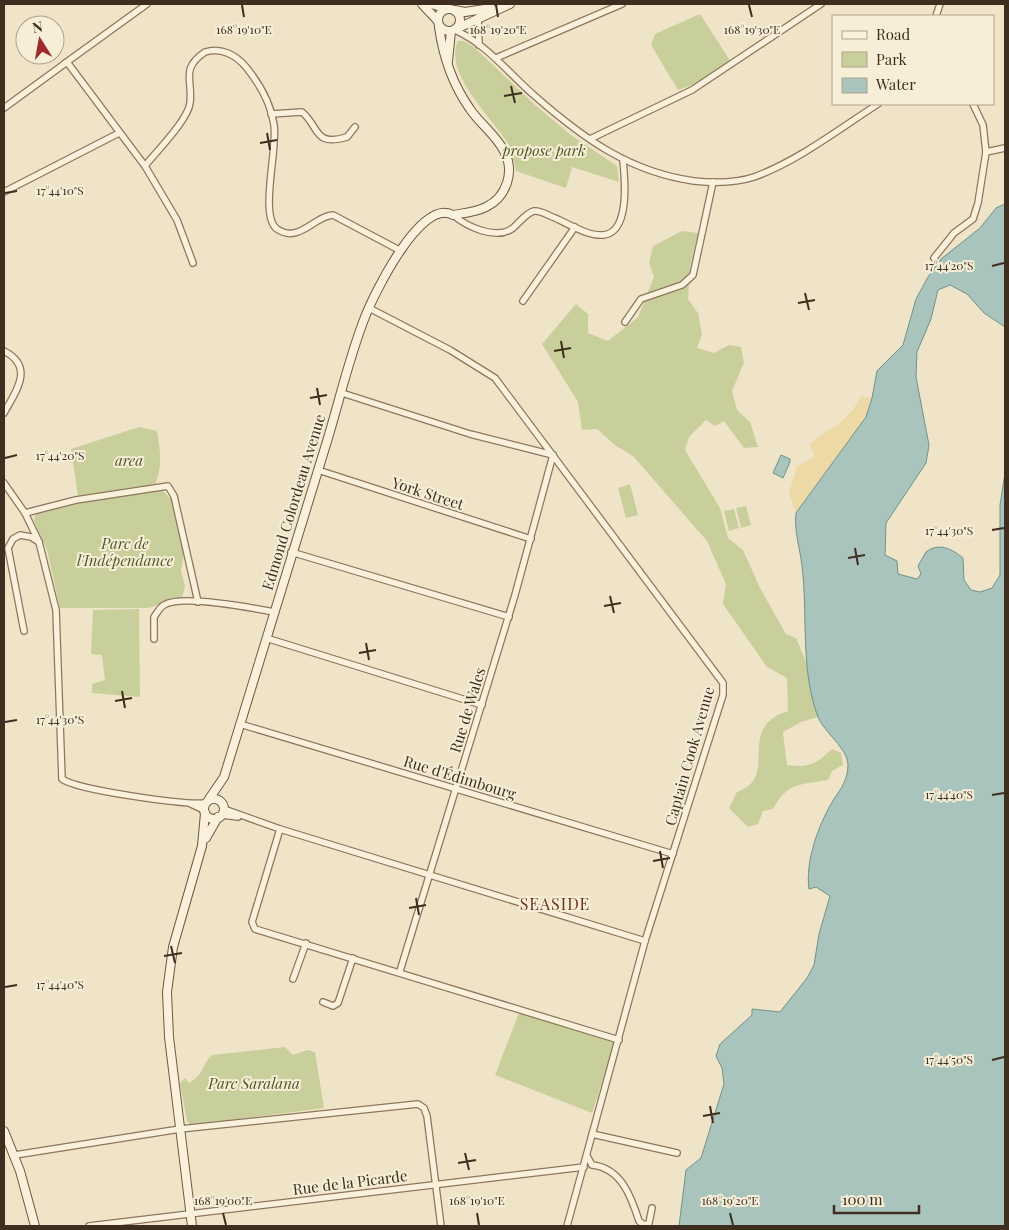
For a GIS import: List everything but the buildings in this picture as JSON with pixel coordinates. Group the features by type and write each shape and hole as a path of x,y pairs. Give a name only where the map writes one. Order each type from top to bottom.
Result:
{"street":[{"path":"65,63 147,4"},
{"path":"422,4 445,31 455,30 466,22 509,4"},
{"path":"432,4 451,9 474,11 509,4"},
{"path":"496,58 622,4"},
{"path":"590,139 692,90 821,4"},
{"path":"438,23 440,13 451,9"},
{"path":"448,68 455,30 460,18 451,9"},
{"path":"478,17 479,45"},
{"name":"Edmond Colordeau Avenue","path":"224,776 291,552 369,308 412,233 426,220 443,213 452,215 487,206 498,198 506,188 510,176 504,151 470,109 448,68 442,48 438,23"},
{"path":"455,30 496,58 536,97 590,139 623,161 659,175 713,182 752,178 781,165 876,105"},
{"path":"145,166 188,110 190,104 188,71 193,63 205,52 224,52 238,59 261,88 271,114 275,143 268,207 271,222 277,229 289,233 297,232 325,216 333,215 401,251"},
{"path":"65,63 67,62 119,134 145,166 177,220 193,263"},
{"path":"4,108 63,65"},
{"path":"934,258 954,233 973,219 986,152 983,125 974,105"},
{"path":"271,114 302,112 308,116 315,132 326,139 347,137 355,128"},
{"path":"4,192 119,134"},
{"path":"986,152 1005,148"},
{"path":"452,215 470,227 496,232 511,230 533,212 540,212 575,227 602,235 617,228 622,209 623,161"},
{"path":"625,322 641,299 682,285 693,275 713,182"},
{"path":"523,300 575,227"},
{"name":"Captain Cook Avenue","path":"369,308 450,350 495,378 723,683 723,695 646,941 567,1226"},
{"path":"4,351 16,360 21,377 19,386 4,413"},
{"path":"342,392 470,434 553,455"},
{"name":"Rue de Wales","path":"400,971 509,617 553,455"},
{"name":"York Street","path":"318,470 531,539"},
{"path":"4,483 25,513 39,542 56,610 62,779 76,785 206,806 214,799 221,811"},
{"path":"25,513 68,502 168,486 174,496 198,602"},
{"path":"24,631 8,548 12,539 20,535 31,537 39,542"},
{"path":"291,552 509,617"},
{"path":"154,639 154,617 165,604 198,602 232,604 274,612"},
{"path":"266,638 482,705"},
{"name":"Rue d'Édimbourg","path":"240,724 673,854"},
{"path":"192,1226 169,1037 167,992 173,947 202,846 206,806 224,776"},
{"path":"202,846 221,811 224,776"},
{"path":"206,806 208,817 221,811 646,941"},
{"path":"280,829 253,926 255,929 400,971 619,1040"},
{"path":"293,979 306,943"},
{"path":"323,1002 333,1006 338,1003 353,958"},
{"path":"14,1155 180,1128 418,1104 424,1108 427,1116 440,1226"},
{"path":"4,1131 14,1155 34,1226"},
{"path":"592,1134 677,1152"},
{"path":"587,1156 592,1165 602,1166 618,1176 639,1221 644,1225 649,1223 652,1208"},
{"name":"Rue de la Picarde","path":"89,1226 190,1212 584,1167"}],"green space":[{"path":"700,14 731,62 690,86 678,90 651,45 655,34"},
{"name":"propose park","path":"458,41 464,41 475,48 534,104 571,135 617,166 619,182 572,167 566,188 516,171 512,152 507,142 471,94 463,80 457,66 455,53"},
{"path":"682,231 698,233 690,266 688,299 698,313 702,334 697,348 714,353 729,345 741,347 744,363 732,391 737,410 750,422 758,447 744,448 724,421 715,426 706,420 689,437 685,450 720,508 728,538 743,550 760,588 786,634 796,638 807,664 818,717 801,722 783,732 787,765 801,766 812,764 832,749 841,753 843,765 832,771 828,780 802,784 790,789 773,809 763,811 758,824 748,827 729,808 737,792 750,785 756,775 763,729 772,719 788,711 787,678 767,667 723,604 726,584 707,541 633,456 616,446 597,429 582,430 578,402 542,344 576,304 588,314 588,333 608,341 638,317 654,277 649,263 653,246"},
{"name":"area","path":"139,427 157,431 160,465 155,484 78,496 71,449"},
{"path":"630,484 638,515 626,518 618,488"},
{"name":"Parc de l'Indépendance","path":"161,489 171,499 184,554 181,571 185,586 182,598 148,608 60,608 47,550 34,521 36,511"},
{"path":"746,506 751,525 741,528 736,508"},
{"path":"734,509 739,528 729,531 724,511"},
{"path":"139,609 140,697 92,693 92,684 105,680 102,655 91,654 93,610"},
{"path":"519,1013 615,1042 592,1113 495,1075"},
{"name":"Parc Saralana","path":"285,1047 293,1055 307,1050 315,1052 324,1108 191,1125 187,1121 180,1083 185,1078 189,1083 194,1079 212,1055"}],"sand":[{"path":"861,396 872,398 866,417 796,513 789,493 797,467 815,456 809,445 844,419"}],"water":[{"path":"1005,204 1005,327 984,313 967,294 950,285 938,290 931,319 917,352 916,377 929,445 926,463 886,523 885,555 897,561 898,574 917,579 921,574 918,566 926,552 936,547 945,548 963,558 964,580 971,590 980,592 992,588 1000,575 1000,505 1005,473 1005,1226 679,1226 686,1170 701,1158 724,1084 722,1068 716,1056 720,1044 752,1015 752,1009 780,1012 807,978 814,965 819,934 830,896 816,887 809,889 809,866 818,831 828,809 844,784 848,765 844,753 821,723 812,699 807,661 804,585 796,533 796,513 866,417 877,371 903,345 916,299 928,277 941,259 980,228 996,208"},
{"path":"781,455 790,459 783,478 773,473"}],"district":[{"name":"SEASIDE","path":"555,903"}]}
